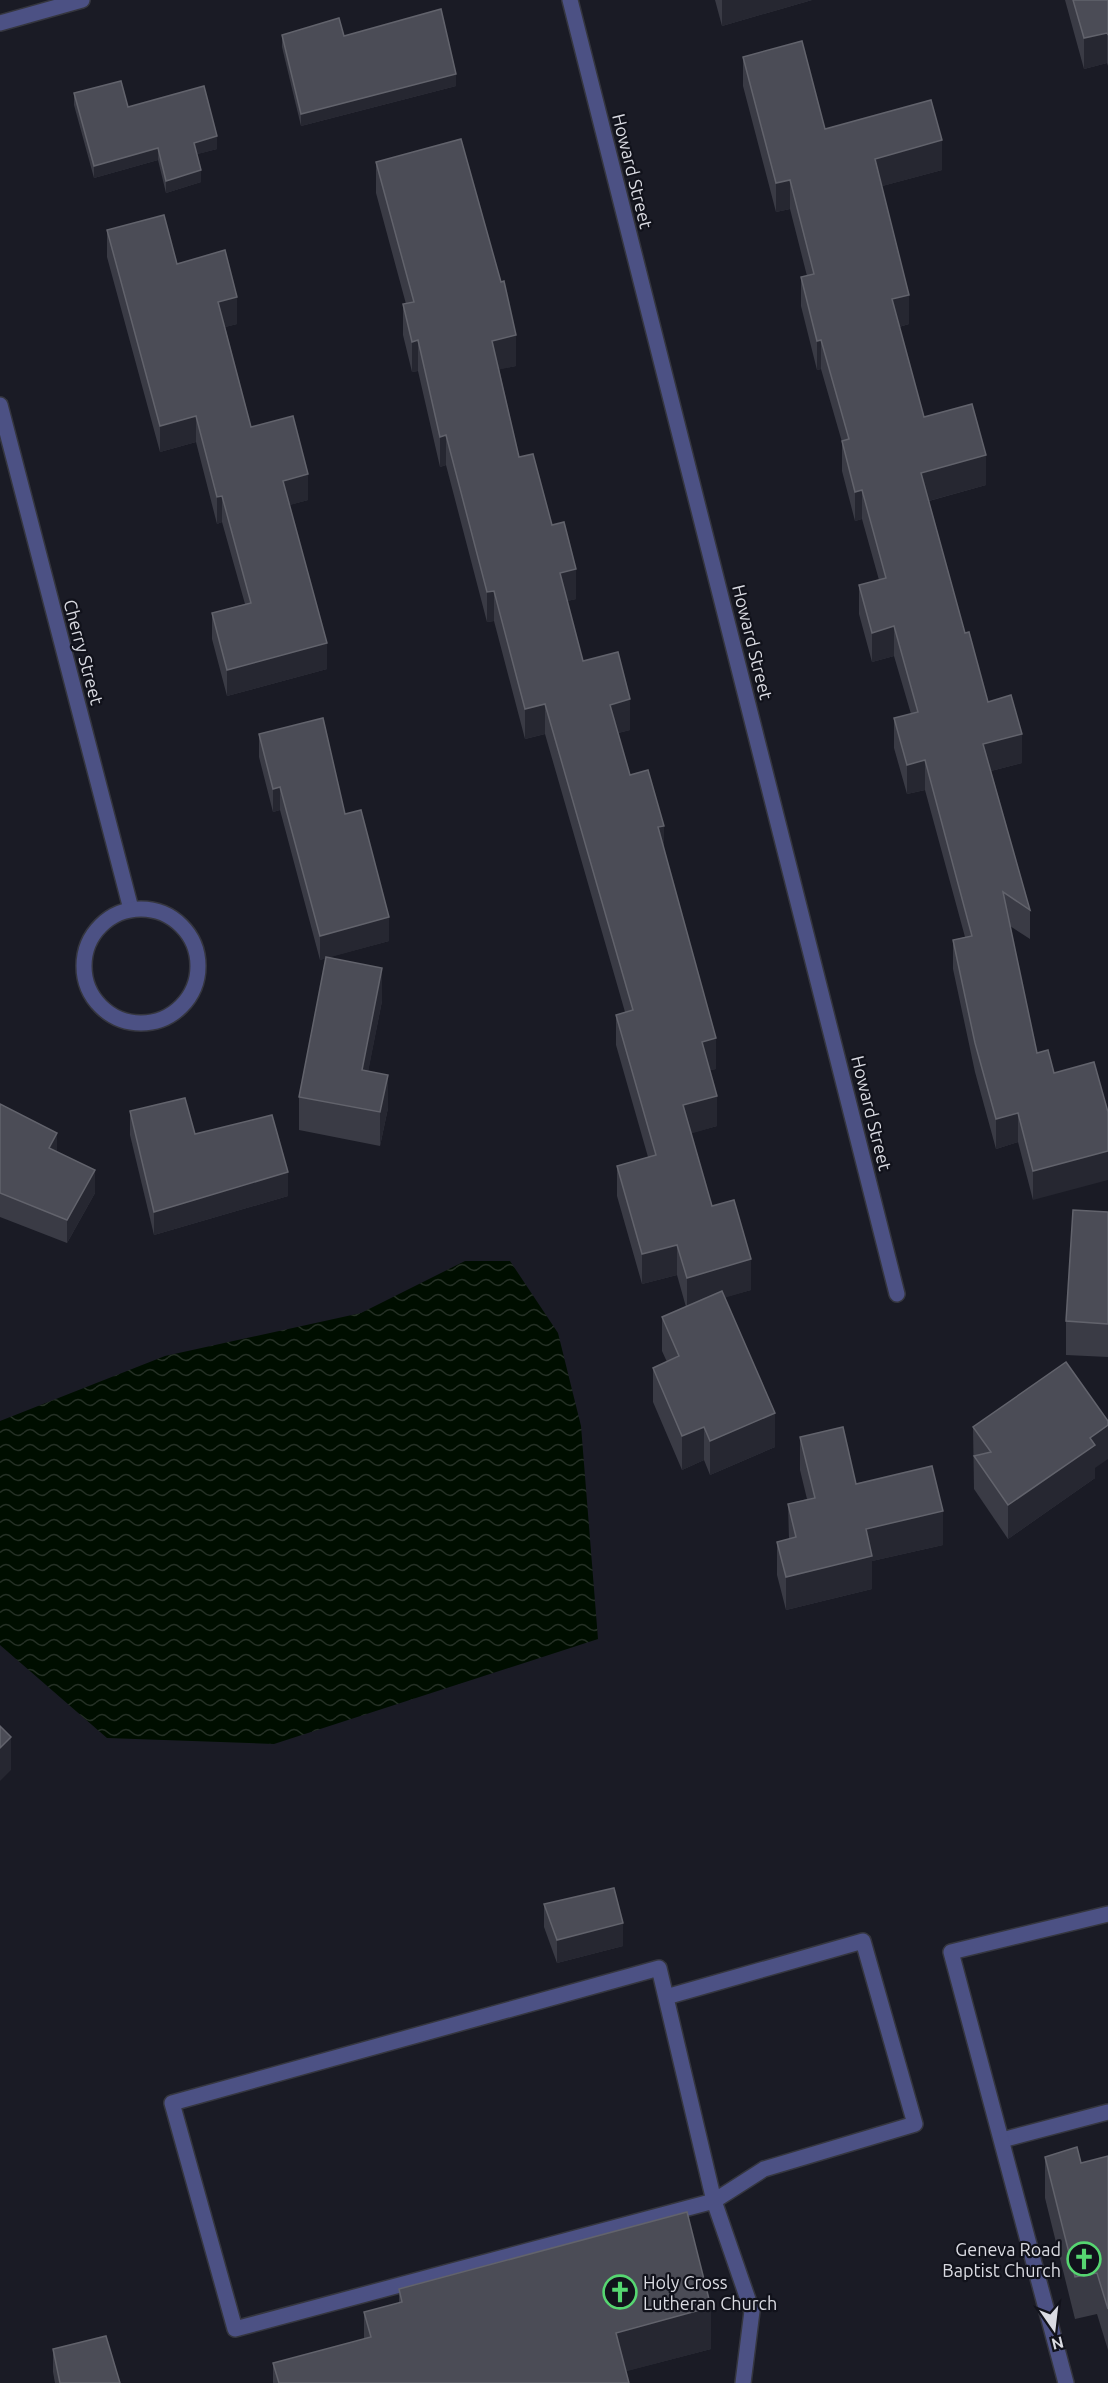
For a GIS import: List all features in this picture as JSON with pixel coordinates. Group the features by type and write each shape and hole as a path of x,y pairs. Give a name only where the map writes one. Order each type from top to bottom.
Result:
{"street":[{"path":"0,23 82,0"},
{"name":"Howard Street","path":"570,0 897,1294"},
{"name":"Cherry Street","path":"0,405 131,909"},
{"path":"131,909 150,909 167,914 183,924 193,940 199,958 198,977 191,996 177,1011 160,1020 140,1023 120,1020 103,1009 91,995 85,978 84,959 88,942 99,926 114,915 131,909"},
{"path":"1066,2383 951,1952 1108,1914"},
{"path":"666,1997 863,1941 915,2124 764,2169 714,2201 235,2329 172,2103 659,1968 714,2201 752,2311 743,2383"},
{"path":"1002,2140 1108,2112"}],"water":[{"path":"465,1261 510,1261 558,1333 581,1426 598,1639 274,1744 107,1738 0,1645 0,1421 165,1356 361,1313"}],"building":[{"path":"1073,0 1108,0 1108,35 1107,33 1084,38"},
{"path":"441,9 456,74 301,114 282,35 339,18 344,36"},
{"path":"802,41 825,129 931,100 942,140 875,159 909,295 892,299 924,417 972,404 986,455 921,473 965,633 969,632 988,702 1011,695 1022,734 983,744 1030,910 1003,892 1037,1053 1048,1050 1054,1073 1094,1062 1108,1112 1108,1151 1033,1171 1018,1113 996,1119 975,1043 953,940 972,936 925,760 907,765 894,718 918,712 894,626 872,633 859,585 886,578 862,490 855,492 842,441 849,439 821,340 817,341 801,277 814,274 790,180 776,183 743,57"},
{"path":"121,81 128,107 204,86 217,136 194,143 201,170 166,181 158,148 94,166 74,93"},
{"path":"461,139 501,282 504,281 516,335 492,341 519,457 533,454 552,525 564,522 576,569 560,573 583,661 618,652 630,699 610,705 630,775 648,770 664,826 658,827 716,1038 702,1042 717,1096 683,1105 712,1206 734,1200 751,1259 687,1278 677,1245 642,1254 617,1166 656,1155 616,1015 633,1010 545,704 525,709 494,591 487,592 446,435 440,437 418,340 412,342 403,304 414,302 376,162"},
{"path":"164,215 177,264 225,250 237,297 218,302 251,427 293,416 308,474 283,481 327,643 227,670 212,613 251,603 222,496 217,497 196,416 160,426 107,230"},
{"path":"323,718 345,814 361,810 389,917 320,936 280,787 273,789 259,734"},
{"path":"326,957 382,968 362,1070 388,1075 380,1112 299,1097"},
{"path":"185,1098 195,1134 272,1115 288,1172 154,1212 130,1111"},
{"path":"0,1104 57,1133 49,1148 95,1170 67,1220 0,1193"},
{"path":"1073,1210 1108,1212 1108,1324 1066,1321"},
{"path":"722,1291 775,1413 710,1441 704,1427 682,1436 653,1368 679,1356 662,1317"},
{"path":"1066,1362 1108,1421 1108,1425 1090,1438 1095,1445 1008,1505 974,1456 991,1452 973,1427"},
{"path":"843,1427 856,1484 932,1466 943,1511 866,1529 872,1556 786,1577 777,1542 796,1537 788,1504 815,1498 800,1437"},
{"path":"0,1726 11,1737 0,1748"},
{"path":"614,1888 623,1923 557,1940 544,1904"},
{"path":"1077,2147 1081,2163 1108,2156 1108,2309 1097,2273 1075,2277 1045,2157"},
{"path":"687,2212 711,2307 616,2333 629,2383 279,2383 273,2363 371,2337 364,2312 402,2302 399,2289"},
{"path":"106,2336 120,2383 60,2383 53,2349"}],"place":[{"name":"Geneva Road Baptist Church","path":"1084,2259"},
{"name":"Holy Cross Lutheran Church","path":"620,2292"}]}
